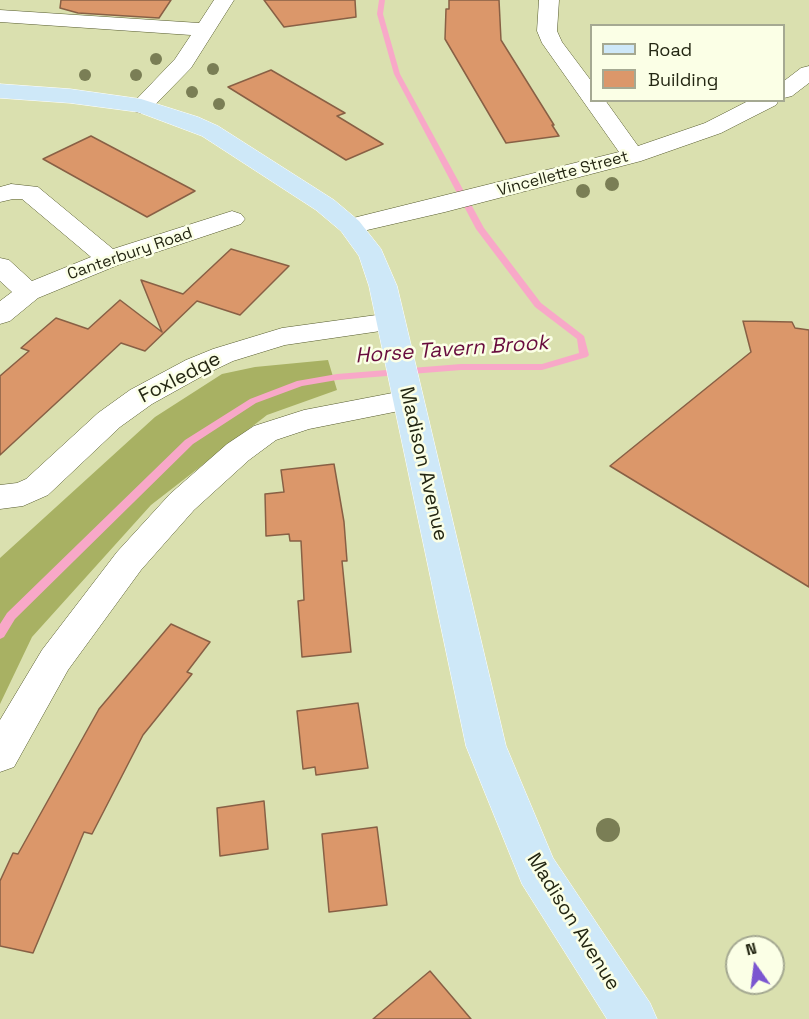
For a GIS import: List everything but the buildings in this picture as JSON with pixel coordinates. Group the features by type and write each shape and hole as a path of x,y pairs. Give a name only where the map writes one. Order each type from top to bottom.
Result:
{"main road":[{"name":"Madison Avenue","path":"0,91 141,106 210,131 325,205 350,225 372,255 378,268 394,334 486,746 537,870 634,1019"}],"street":[{"path":"141,106 183,63 224,0"},
{"path":"549,0 547,31 552,43 590,96"},
{"path":"0,16 205,30"},
{"path":"785,90 809,73"},
{"path":"594,102 633,156"},
{"name":"Vincellette Street","path":"350,225 478,196 633,156 713,128 764,102"},
{"path":"0,195 11,191 29,192 109,259"},
{"name":"Canterbury Road","path":"0,315 28,292 109,259 232,219"},
{"path":"0,266 28,292"},
{"name":"Foxledge","path":"0,497 23,494 37,487 109,420 141,397 196,367 234,351 282,338 394,334"},
{"path":"0,755 55,660 129,561 182,502 238,452 265,433 304,420 407,394"}],"green space":[{"path":"328,360 337,390 267,415 151,505 32,637 0,704 0,558 155,417 222,374 255,367"}],"waterway":[{"name":"Horse Tavern Brook","path":"0,634 11,616 189,442 253,401 300,383 337,377 461,367 542,367 584,355 581,338 538,305 480,229 397,74 380,14 382,0"}]}
